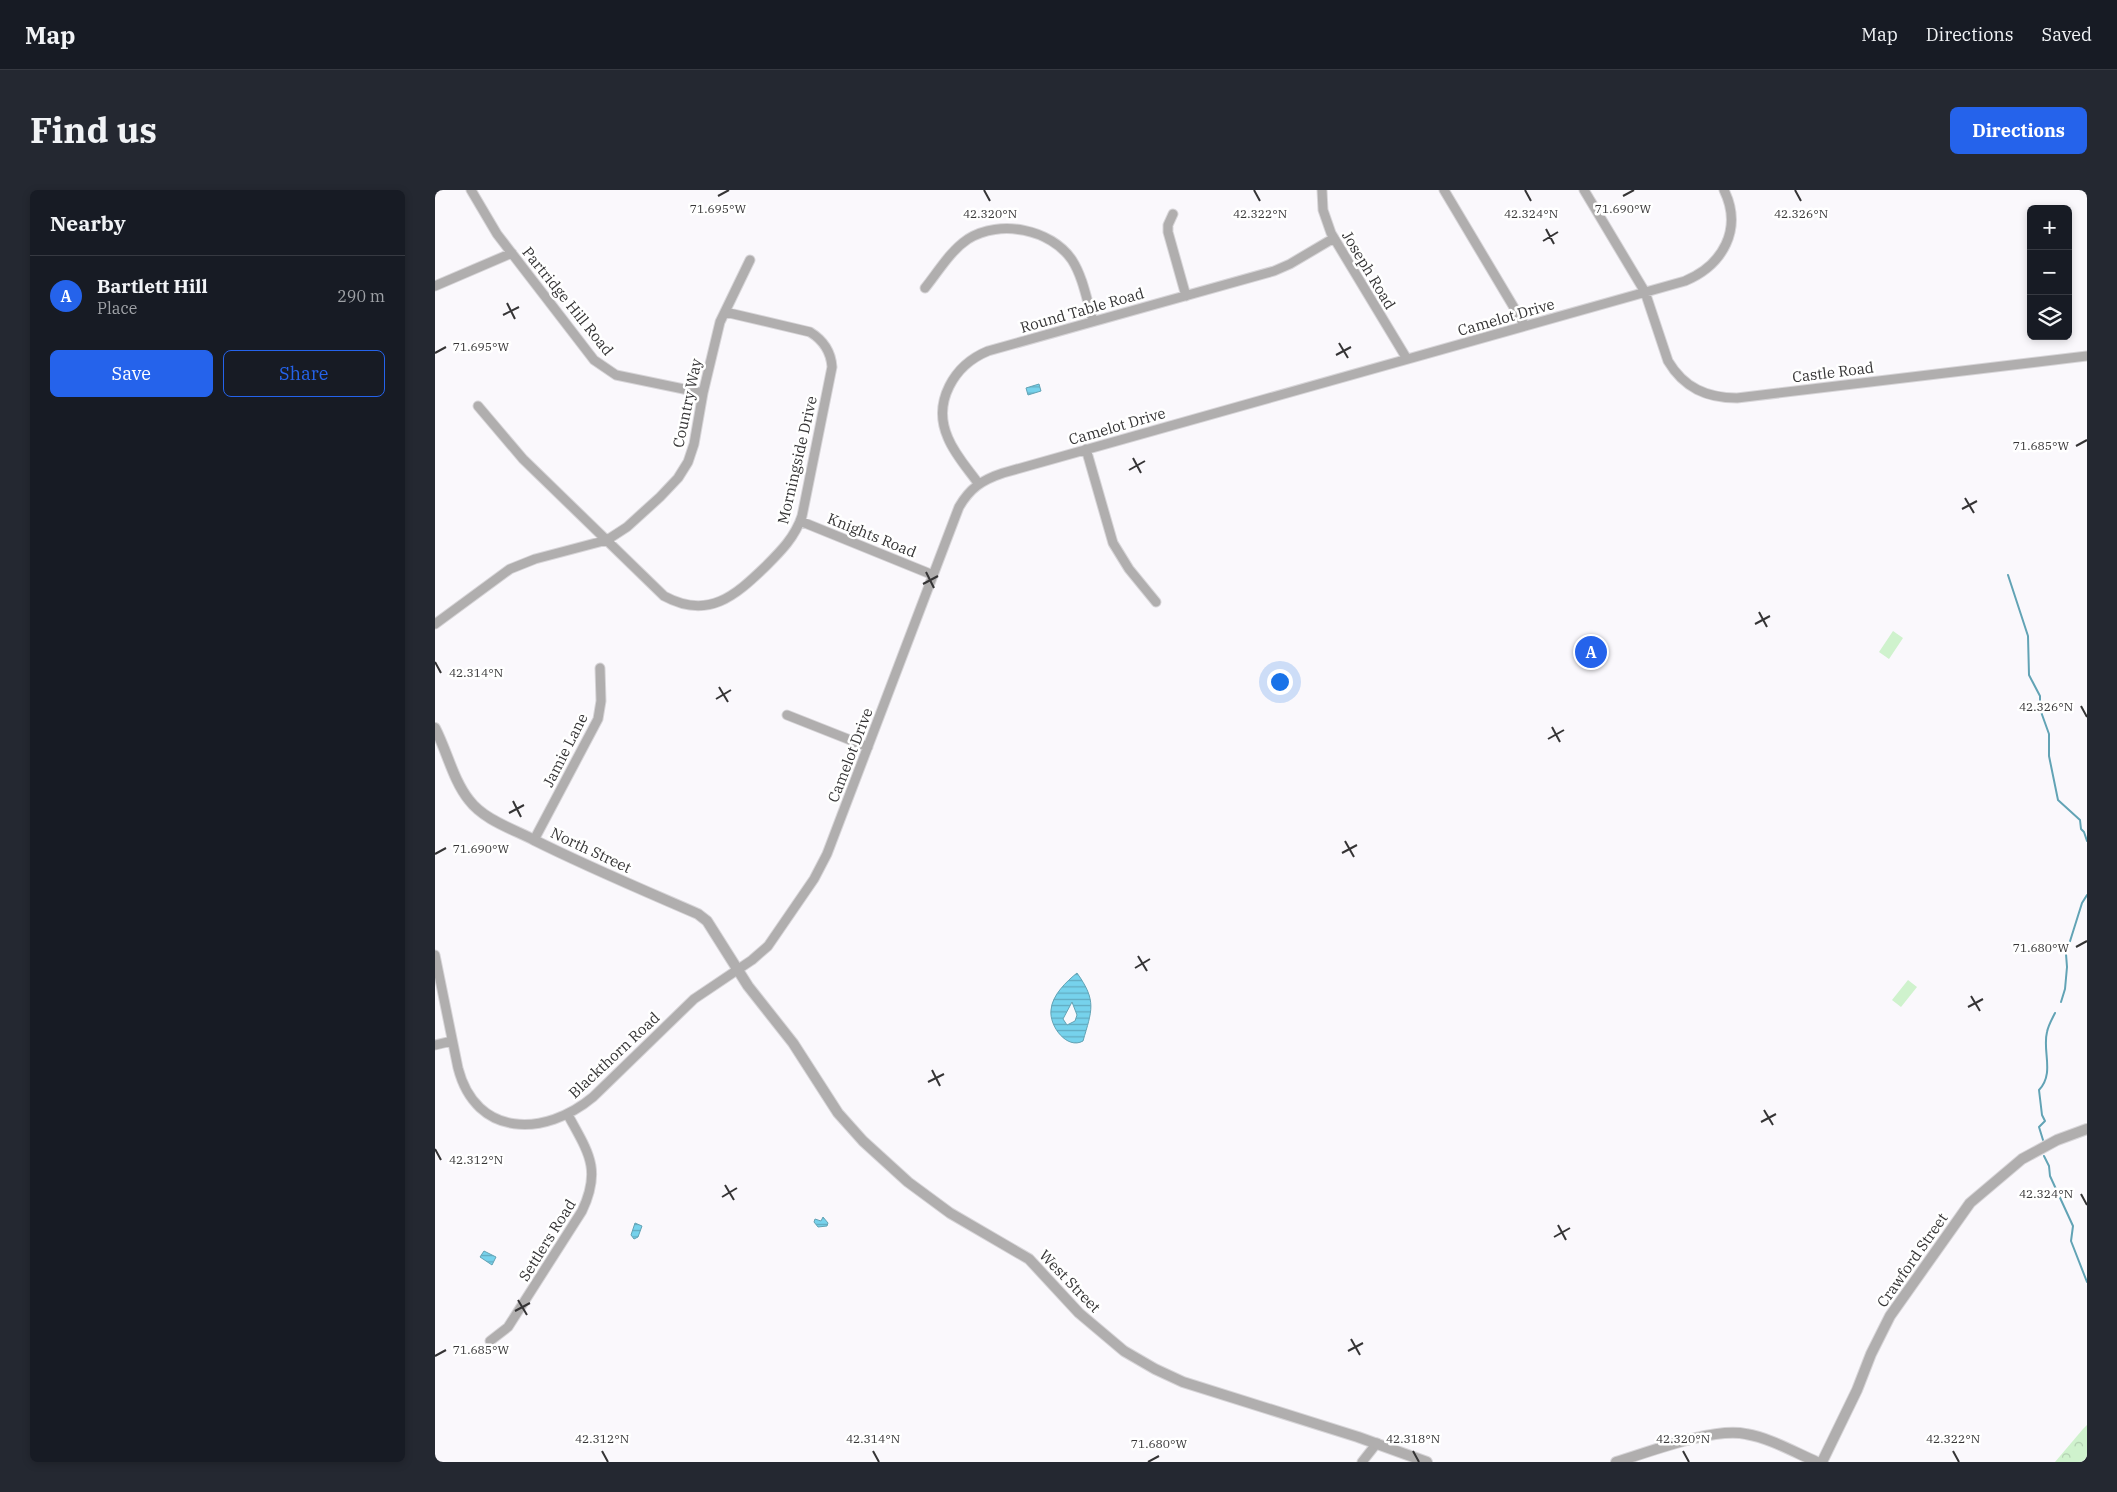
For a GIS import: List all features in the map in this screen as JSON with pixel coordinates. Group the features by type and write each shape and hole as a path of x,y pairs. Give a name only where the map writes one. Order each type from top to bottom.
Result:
{"street":[{"name":"Partridge Hill Road","path":"471,190 487,218 512,253 586,351 602,367 624,377 703,394"},
{"name":"Joseph Road","path":"1322,190 1324,216 1334,238 1407,359"},
{"path":"1445,190 1525,326"},
{"name":"Castle Road","path":"1584,190 1645,292 1668,361 1673,370 1697,391 1717,398 1737,398 2087,356"},
{"name":"Camelot Drive","path":"738,970 768,946 821,868 959,508 969,492 978,483 1003,473 1086,449 1692,278 1716,260 1727,242 1731,228 1730,204 1724,190"},
{"path":"1173,214 1168,229 1186,296"},
{"path":"925,288 948,258 961,245 973,237 985,232 1002,230 1031,232 1052,240 1071,259 1080,278 1093,322"},
{"name":"Round Table Road","path":"978,483 952,448 944,427 945,399 955,376 969,361 988,351 1282,268 1334,238"},
{"path":"435,286 512,253"},
{"name":"Country Way","path":"435,624 510,568 535,559 607,540 627,527 660,497 684,469 694,444 717,333 725,312 751,260"},
{"name":"Morningside Drive","path":"479,406 523,459 664,596 683,604 705,605 728,599 744,587 782,550 797,530 831,375 830,356 822,342 810,332 725,312"},
{"path":"1086,449 1113,543 1129,569 1156,602"},
{"name":"Knights Road","path":"800,521 933,575"},
{"name":"Jamie Lane","path":"535,840 598,719 601,701 600,668"},
{"path":"787,715 868,747"},
{"name":"North Street","path":"435,728 469,800 477,809 490,818 573,860 698,914 713,930 748,986"},
{"name":"Blackthorn Road","path":"435,955 463,1086 472,1101 485,1113 500,1120 520,1125 542,1123 567,1115 593,1097 694,999 738,970"},
{"name":"West Street","path":"748,986 793,1043 838,1114 878,1157 908,1182 950,1212 1029,1259 1079,1313 1124,1351 1155,1370 1183,1382 1377,1443 1427,1462"},
{"path":"435,1045 452,1041"},
{"name":"Settlers Road","path":"490,1341 506,1330 574,1225 593,1185 592,1168 588,1153 567,1115"},
{"name":"Crawford Street","path":"1822,1462 1854,1398 1871,1354 1890,1316 1970,1203 2022,1159 2057,1140 2087,1129"},
{"path":"1616,1462 1707,1436 1737,1432 1760,1438 1817,1462"},
{"path":"1362,1462 1377,1443"}],"green space":[{"path":"1893,631 1903,638 1889,659 1879,652"},
{"path":"1908,980 1917,987 1901,1007 1892,1000"},
{"path":"2087,1425 2087,1462 2055,1462 2083,1429"}],"water":[{"path":"1039,384 1041,391 1028,395 1026,388"},
{"path":"1077,973 1088,991 1091,1006 1083,1041 1077,1043 1071,1042 1060,1035 1051,1016 1054,999","holes":["1072,1002 1077,1015 1075,1021 1067,1025 1063,1019"]},
{"path":"823,1217 828,1223 827,1226 818,1227 814,1222 815,1219 821,1221"},
{"path":"635,1223 642,1226 638,1237 634,1239 631,1235"},
{"path":"484,1251 496,1257 492,1265 480,1257"}],"waterway":[{"path":"2008,575 2028,636 2029,675 2040,696 2040,709 2049,734 2049,756 2058,800 2080,820 2081,829 2087,841"},
{"path":"2061,1002 2065,989 2066,954 2082,903 2087,895"},
{"path":"2043,1140 2039,1127 2045,1121 2042,1115 2039,1090 2046,1076 2046,1039 2048,1027 2055,1013"},
{"path":"2044,1156 2049,1166 2050,1176 2073,1226 2071,1241 2087,1282"}],"place":[{"name":"Bartlett Hill","path":"1591,652"}]}
